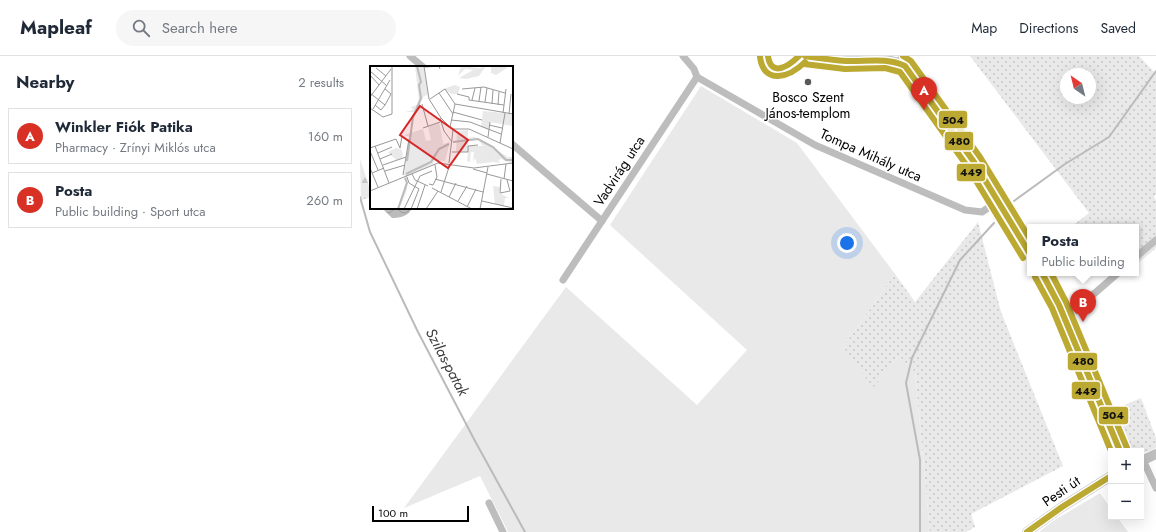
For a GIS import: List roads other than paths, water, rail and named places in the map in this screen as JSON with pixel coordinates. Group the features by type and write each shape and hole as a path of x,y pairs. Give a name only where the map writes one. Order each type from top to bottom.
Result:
{"main road":[{"path":"804,56 832,60 901,59 974,162 1027,249"},
{"path":"1044,276 1059,305 1119,448"},
{"path":"1144,459 1156,454"},
{"name":"Pesti út","path":"1028,532 1062,506 1108,478"}],"street":[{"path":"410,56 422,66"},
{"name":"Tompa Mihály utca","path":"683,56 694,69 697,77 815,145 965,210 982,212 1000,203"},
{"name":"Vadvirág utca","path":"563,280 697,77"},
{"path":"513,145 602,221"},
{"path":"1139,254 1156,240"},
{"path":"1065,320 1115,276"},
{"path":"1144,464 1156,488"},
{"path":"489,503 503,532"}],"water":[{"path":"383,209 412,209 404,216 392,218"}],"waterway":[{"path":"1014,201 1065,164 1109,137 1156,71"},
{"name":"Szilas-patak","path":"360,197 370,232 418,332 525,532"},
{"path":"920,532 920,460 906,383 912,358 960,260 994,223"}],"place":[{"name":"Bosco Szent János-templom","path":"808,82"},
{"name":"Winkler Fiók Patika","path":"924,110"},
{"name":"Posta","path":"1083,322"}]}
